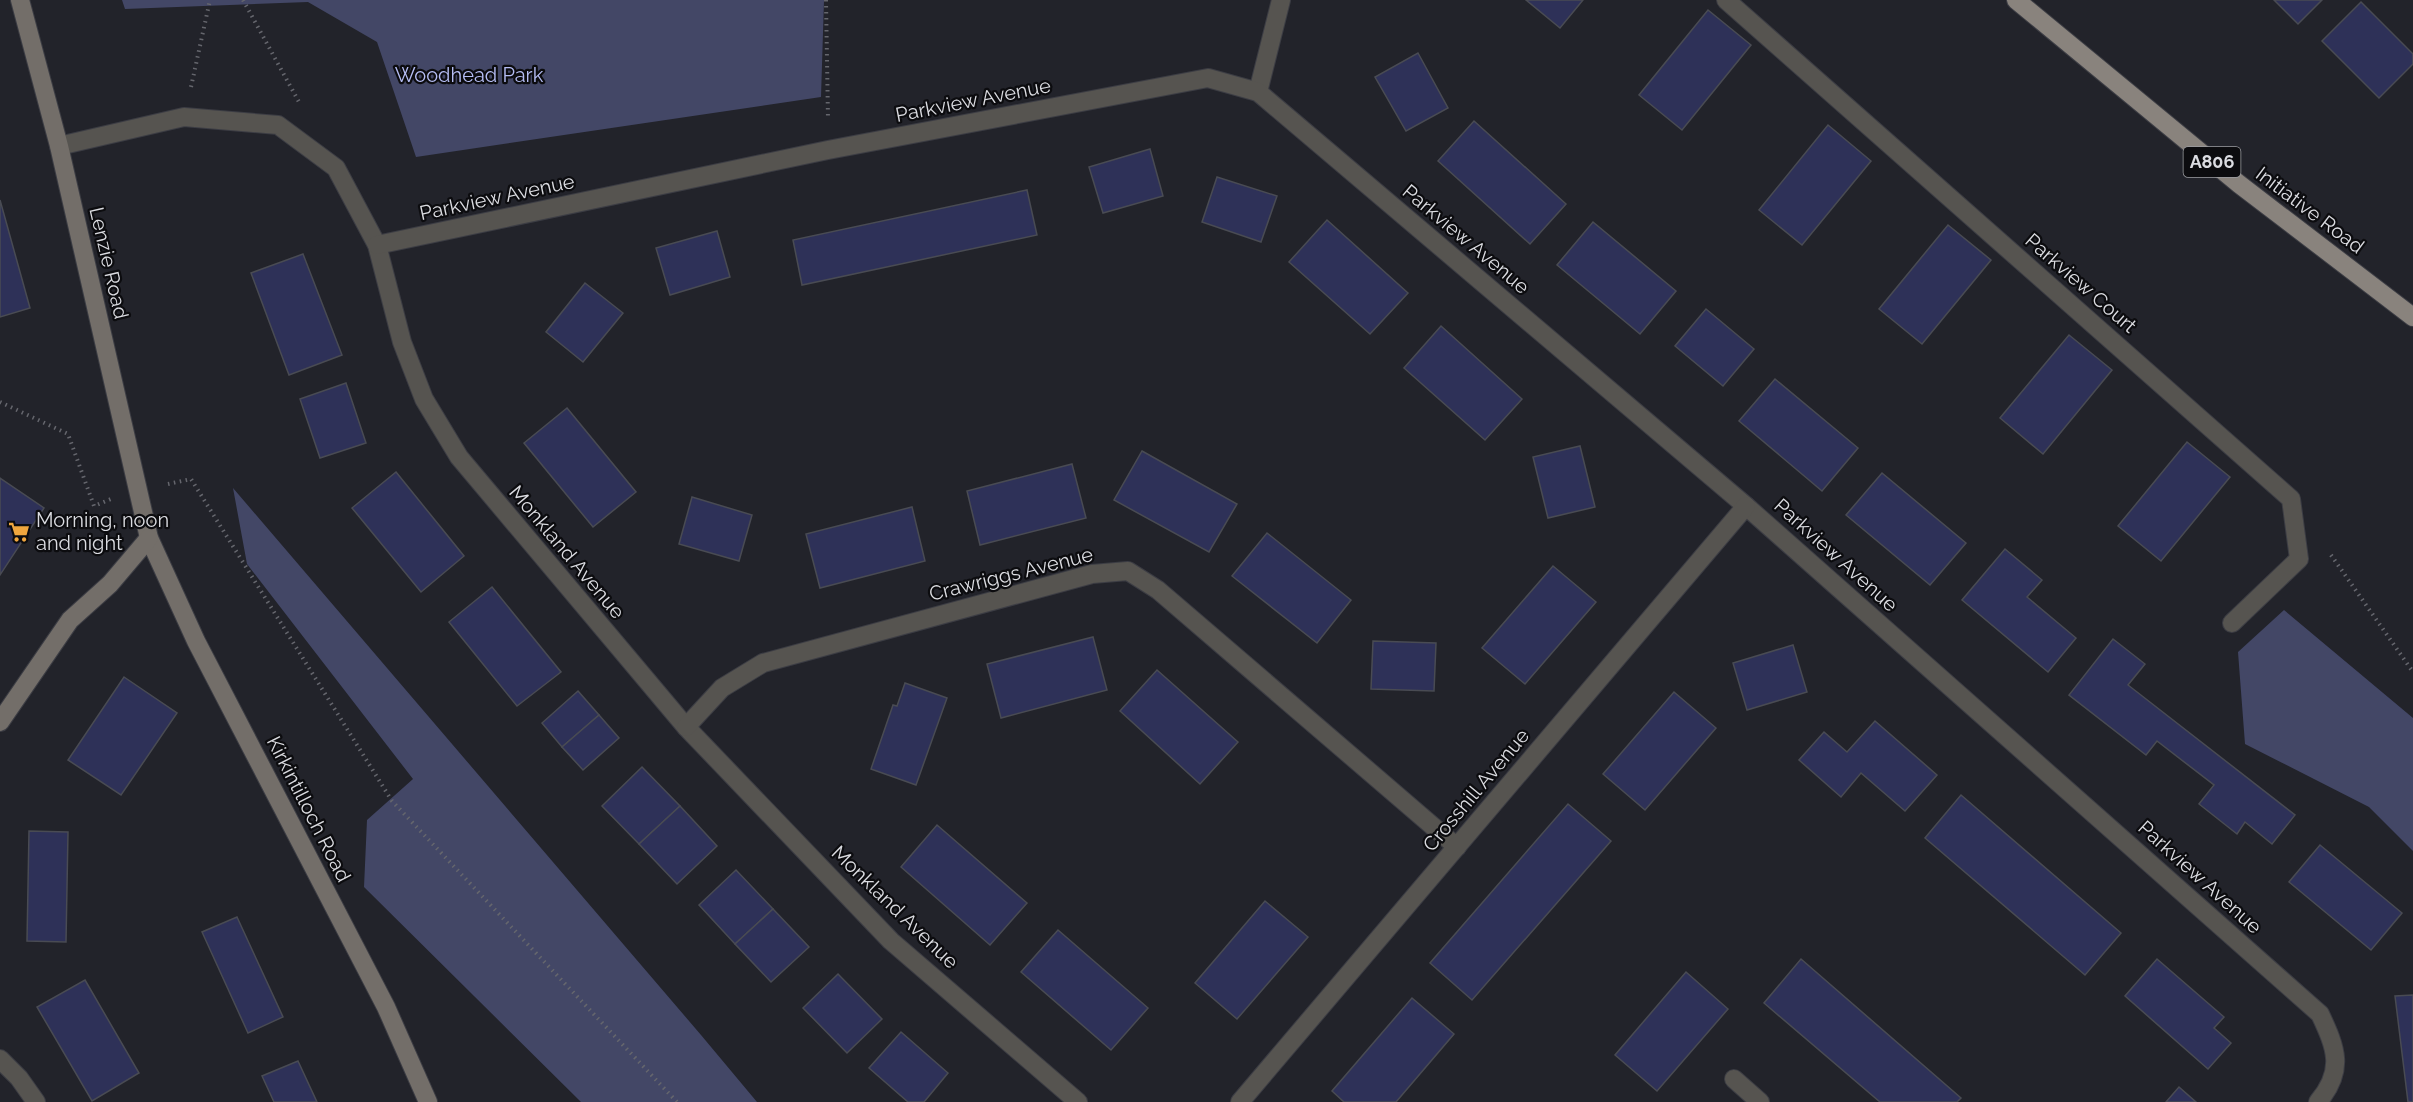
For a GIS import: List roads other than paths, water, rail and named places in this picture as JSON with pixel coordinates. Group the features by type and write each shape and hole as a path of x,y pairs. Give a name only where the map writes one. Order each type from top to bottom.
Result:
{"main road":[{"name":"Lenzie Road","path":"20,0 59,146 149,538"},
{"name":"Initiative Road","path":"2016,0 2239,184 2413,317"},
{"path":"0,722 70,620 110,584 149,538"},
{"name":"Kirkintilloch Road","path":"149,538 196,640 386,1007 428,1102"}],"street":[{"path":"1258,92 1281,0"},
{"name":"Parkview Court","path":"1726,0 2291,499 2299,559 2232,623"},
{"name":"Parkview Avenue","path":"377,245 828,150 1208,78 1258,92 1746,506 2320,1014 2336,1048 2331,1086 2318,1102"},
{"name":"Monkland Avenue","path":"59,146 184,117 278,125 336,168 377,245 402,342 424,399 459,458 686,727 891,940 1078,1102"},
{"name":"Crosshill Avenue","path":"1240,1102 1746,506"},
{"name":"Crawriggs Avenue","path":"686,727 722,688 763,663 1092,574 1128,571 1158,590 1457,847"},
{"path":"0,1059 19,1077 36,1102"},
{"path":"1734,1079 1760,1102"}],"place":[{"name":"Morning, noon and night","path":"19,532"}],"park label":[{"name":"Woodhead Park","path":"469,75"}]}
